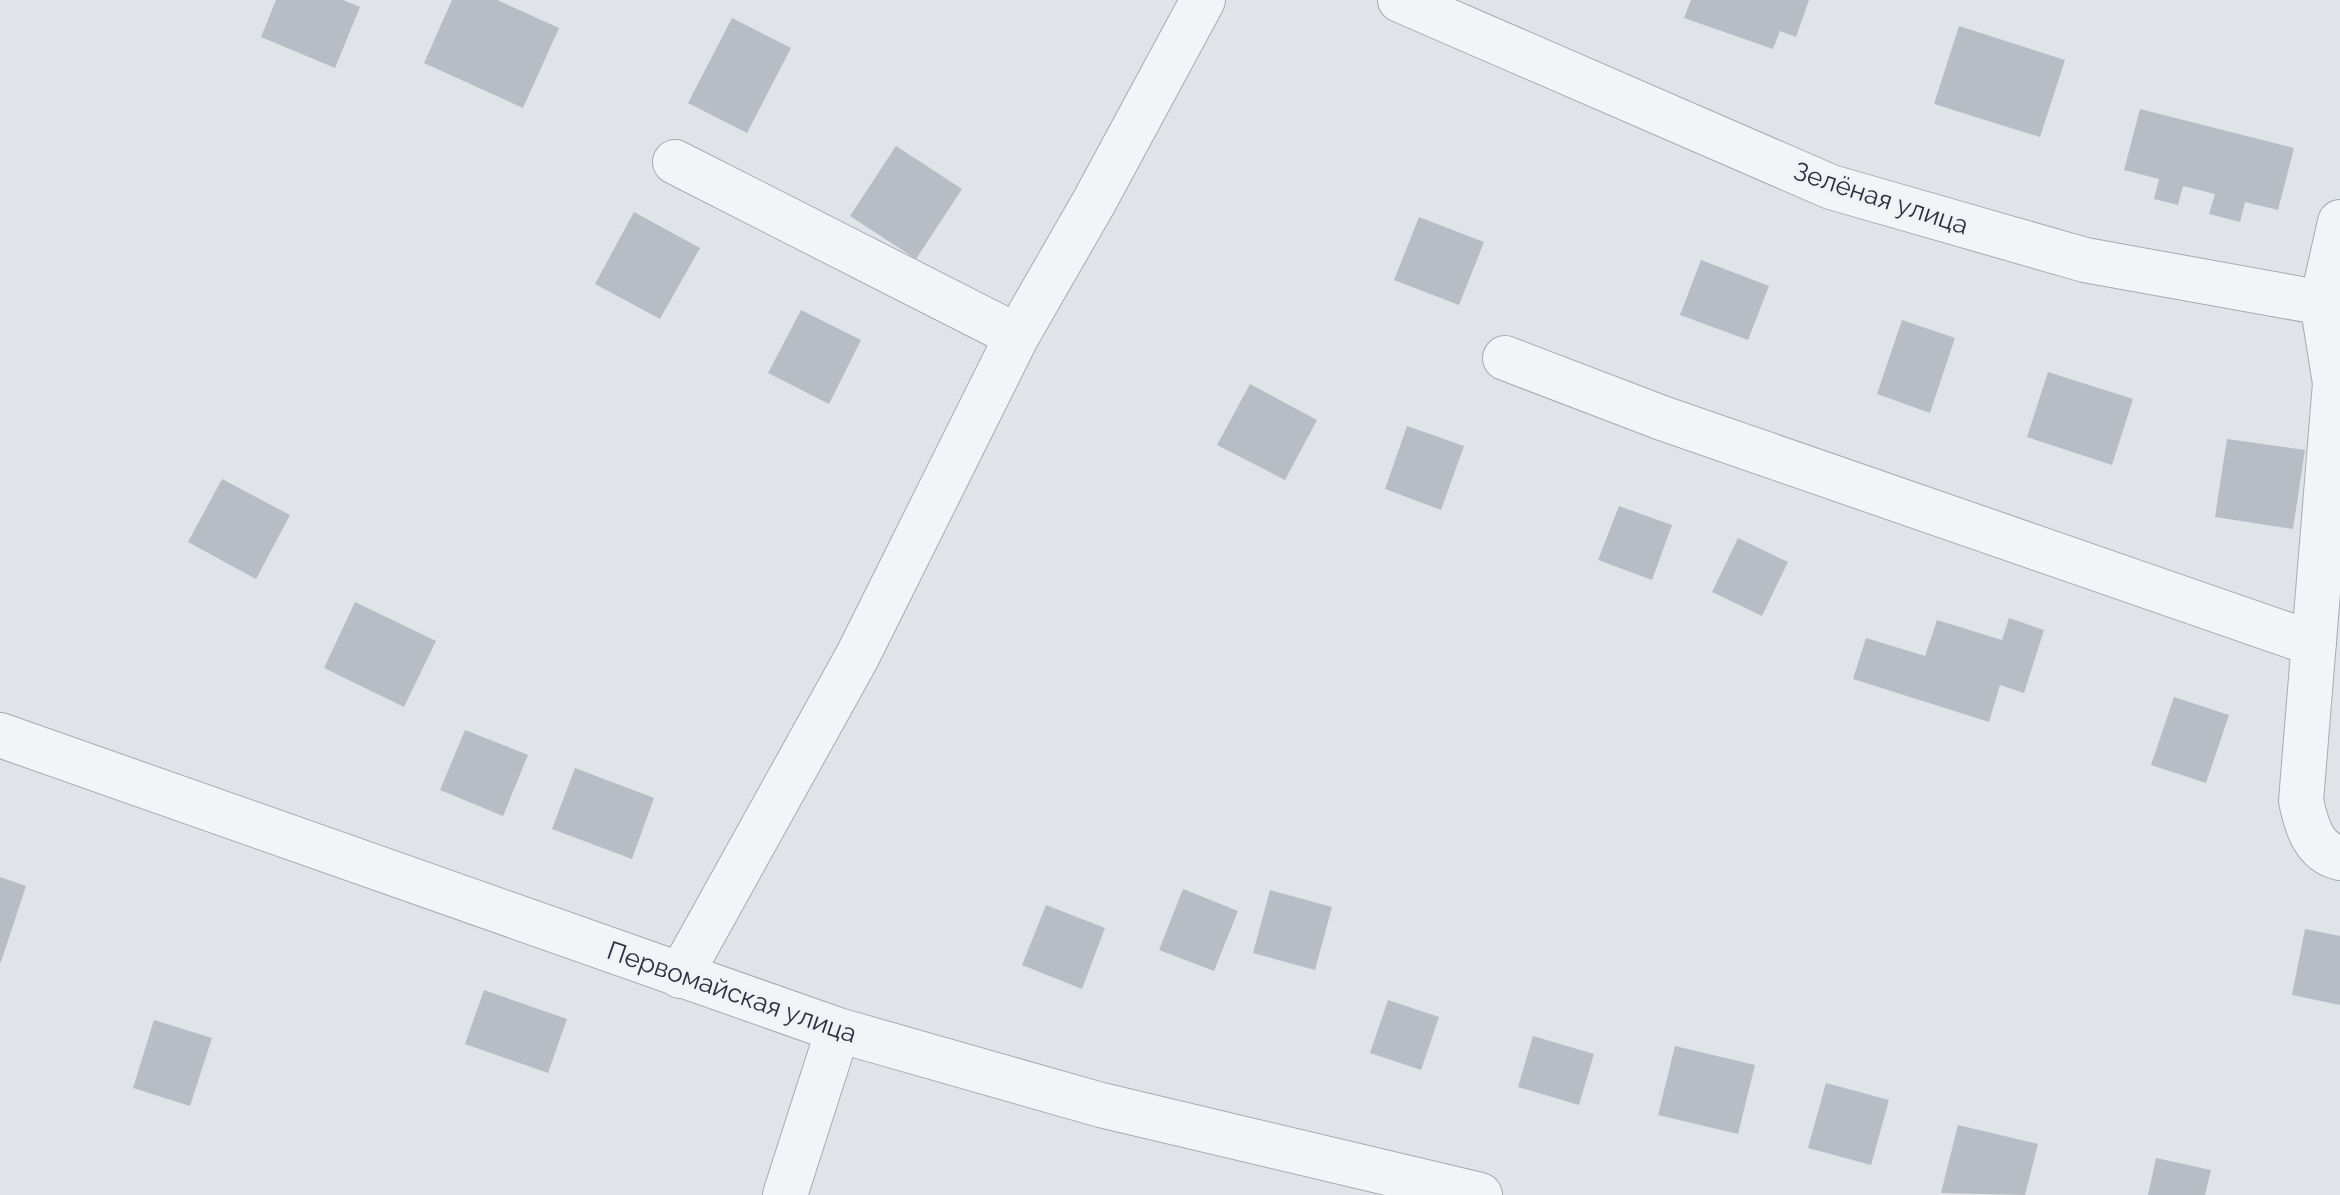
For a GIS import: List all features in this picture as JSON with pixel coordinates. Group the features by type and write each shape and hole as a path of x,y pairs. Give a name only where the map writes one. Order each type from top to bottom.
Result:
{"street":[{"path":"680,976 857,657 1017,336 1094,202 1203,0"},
{"name":"Зелёная улица","path":"1400,0 1831,187 2085,260 2331,304"},
{"path":"675,162 1017,336"},
{"path":"2340,222 2331,304 2335,383 2301,801 2309,834 2333,856 2340,858"},
{"path":"1505,358 1662,418 2314,644"},
{"name":"Первомайская улица","path":"0,735 838,1030 1101,1105 1480,1195"},
{"path":"785,1195 838,1030"}],"building":[{"path":"276,0 343,0 360,7 335,68 261,37"},
{"path":"452,0 497,0 559,28 523,108 424,63"},
{"path":"1691,0 1809,0 1796,37 1780,31 1773,49 1684,18"},
{"path":"732,18 791,48 747,133 688,103"},
{"path":"1959,26 2065,60 2040,137 1934,104"},
{"path":"2140,109 2294,148 2278,210 2245,202 2240,222 2209,214 2215,194 2183,186 2178,205 2154,199 2159,179 2124,170"},
{"path":"896,146 962,189 916,259 850,216"},
{"path":"634,212 700,248 660,319 595,284"},
{"path":"1419,217 1484,242 1459,305 1394,280"},
{"path":"1701,260 1769,286 1748,340 1680,315"},
{"path":"801,310 861,340 829,404 768,373"},
{"path":"1902,320 1955,338 1930,413 1877,394"},
{"path":"2048,372 2133,399 2112,465 2027,437"},
{"path":"1250,384 1317,420 1285,480 1217,445"},
{"path":"1407,426 1464,446 1441,510 1385,489"},
{"path":"2227,439 2305,450 2293,529 2215,517"},
{"path":"222,479 290,515 256,579 188,542"},
{"path":"1619,506 1672,525 1652,580 1598,560"},
{"path":"1738,538 1788,562 1762,616 1712,592"},
{"path":"355,602 436,641 404,707 324,668"},
{"path":"2009,618 2044,630 2024,693 2000,685 1989,722 1853,679 1866,638 1925,656 1937,620 2002,640"},
{"path":"2174,697 2229,715 2206,783 2151,765"},
{"path":"465,730 528,755 503,816 440,790"},
{"path":"575,768 654,798 632,859 552,829"},
{"path":"0,877 26,886 1,962 0,962"},
{"path":"1183,889 1238,911 1214,971 1159,950"},
{"path":"1270,890 1332,907 1315,970 1253,953"},
{"path":"1046,905 1105,928 1082,989 1022,965"},
{"path":"2305,929 2340,936 2340,1005 2292,995"},
{"path":"484,990 567,1019 548,1073 465,1044"},
{"path":"1388,1000 1439,1017 1421,1070 1370,1053"},
{"path":"154,1020 212,1038 190,1106 133,1088"},
{"path":"1533,1036 1594,1054 1579,1105 1518,1087"},
{"path":"1675,1046 1755,1065 1738,1134 1658,1115"},
{"path":"1826,1083 1889,1100 1871,1165 1808,1148"},
{"path":"1958,1125 2038,1144 2025,1195 1941,1193"},
{"path":"2156,1158 2211,1170 2205,1195 2148,1195"}]}
